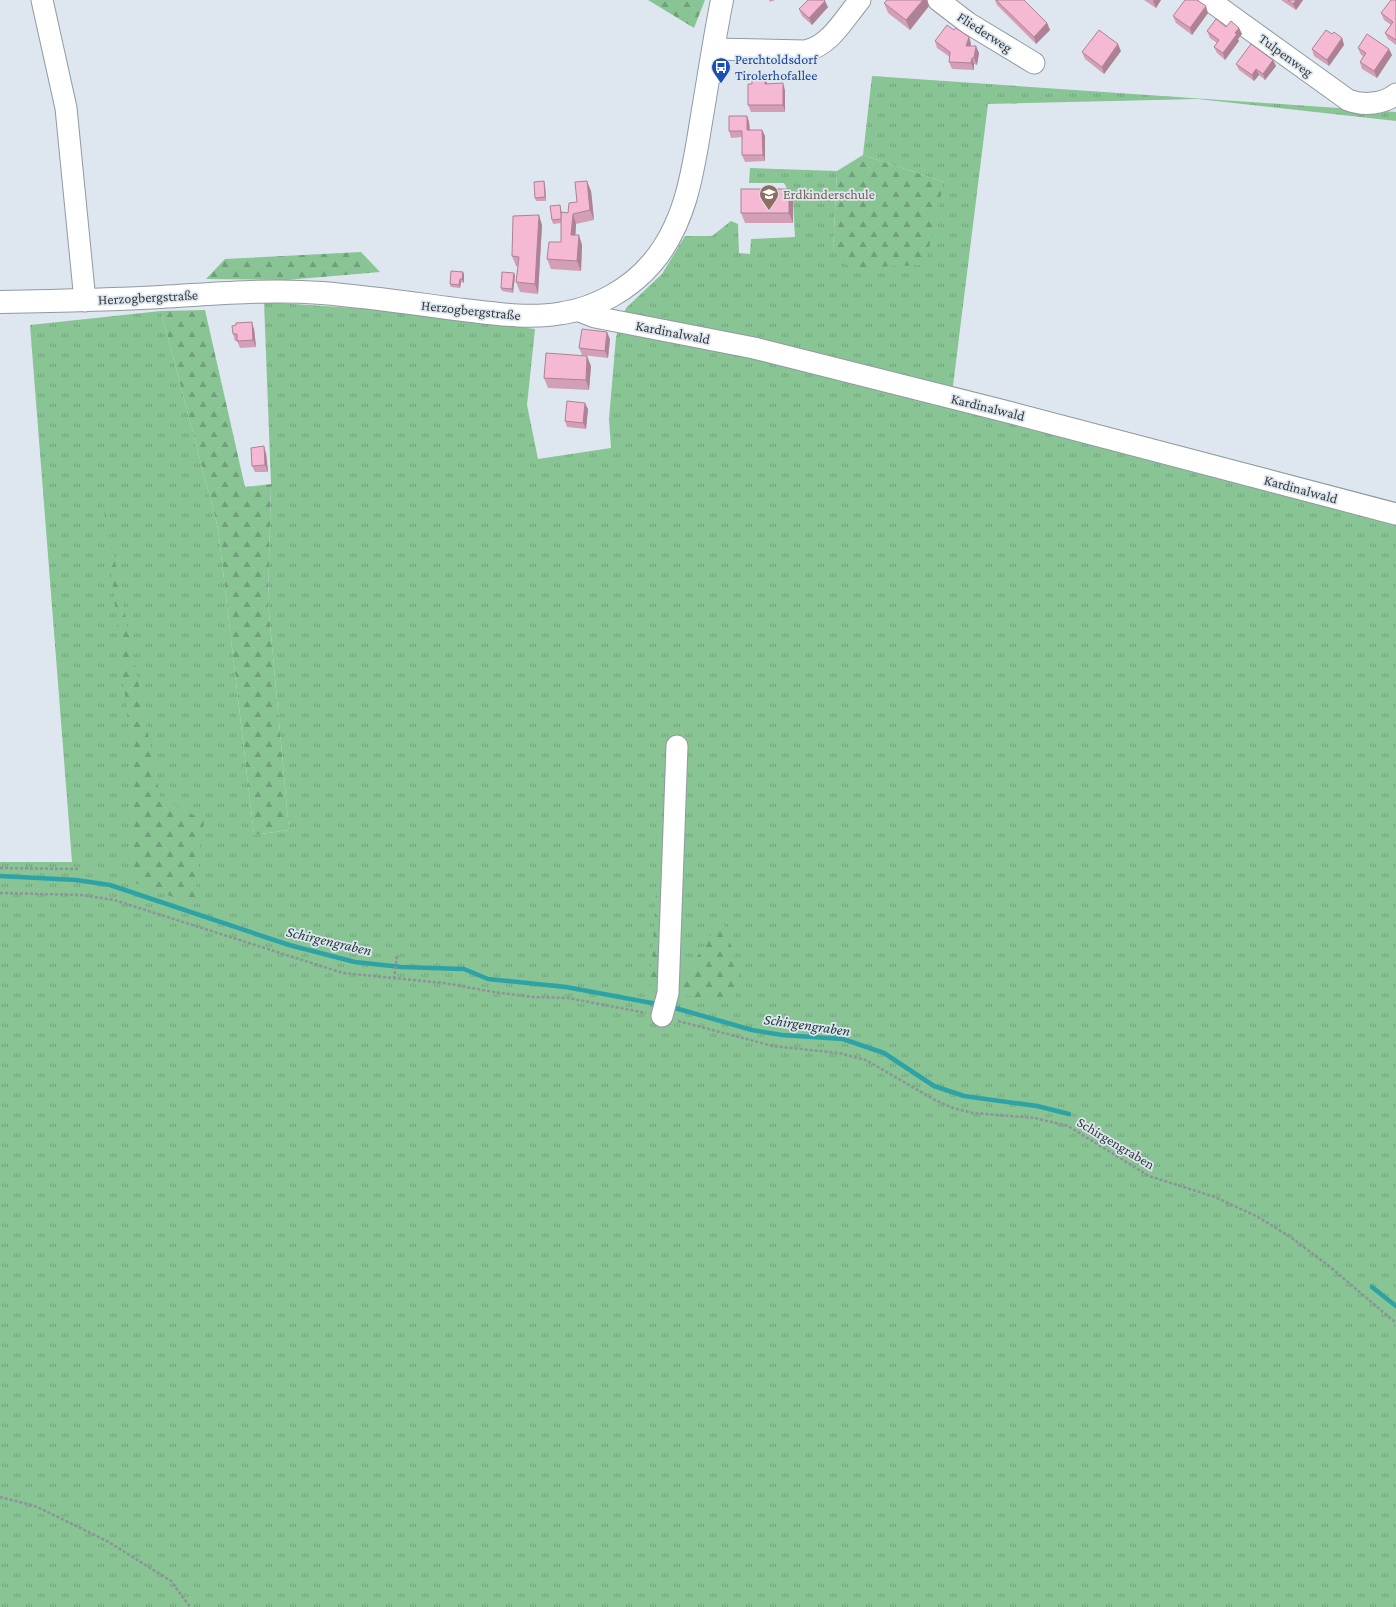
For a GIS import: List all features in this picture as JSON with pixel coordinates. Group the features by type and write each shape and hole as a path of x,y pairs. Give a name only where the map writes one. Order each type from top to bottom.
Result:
{"main road":[{"name":"Herzogbergstraße","path":"0,302 85,301 263,290 323,293 510,315 547,315 577,310 594,305 611,296 634,280 651,264 665,246 674,229 692,178 722,0"}],"street":[{"path":"42,0 66,108 85,301"},
{"path":"713,48 804,51 815,49 824,44 860,0"},
{"name":"Fliederweg","path":"938,0 968,24 1034,63"},
{"name":"Tulpenweg","path":"1209,0 1348,100 1365,104 1390,99 1396,94"},
{"name":"Kardinalwald","path":"577,310 595,317 754,348 1012,413 1396,514"},
{"path":"662,1016 668,993 677,746"}],"path":[{"path":"0,868 78,869"},
{"name":"Schirgengraben","path":"0,893 81,895 114,900 342,973 444,983 533,997 568,998 662,1016 773,1046 838,1052 866,1060 935,1100 953,1108 973,1113 1035,1118 1068,1126 1149,1176 1216,1197 1258,1217 1289,1236 1329,1266 1396,1323"},
{"path":"394,979 397,955"},
{"path":"0,1497 35,1506 107,1541 171,1581 190,1607"}],"green space":[{"path":"648,0 705,0 694,28"},
{"path":"872,76 1396,112 1396,121 1198,99 988,104 953,386 1396,502 1396,1607 0,1607 0,862 72,862 30,325 161,311 218,528 254,835 289,830 268,602 271,484 264,302 384,310 535,329 527,405 538,459 611,448 609,419 616,337 626,308 662,274 685,236 712,236 731,221 738,224 739,253 750,254 751,239 795,237 793,199 784,183 749,183 750,168 837,171 833,251 944,182 863,155"},
{"path":"863,155 944,182 925,265 850,268 833,251 837,171"},
{"path":"361,252 380,272 287,280 206,279 225,259"},
{"path":"205,310 245,487 271,484 268,602 289,830 254,835 218,528 161,311"},
{"path":"103,499 160,796 204,821 194,905 133,882 132,757"},
{"path":"656,895 665,895 663,975 684,977 722,918 741,975 734,1002 650,991"}],"building":[{"path":"808,0 825,1 809,18 799,9"},
{"path":"887,0 923,0 906,20 884,3"},
{"path":"996,0 1024,0 1047,23 1034,37"},
{"path":"1185,0 1197,0 1206,6 1190,28 1173,16"},
{"path":"1288,0 1296,0 1293,4"},
{"path":"1391,0 1396,0 1396,40 1385,33 1393,22 1381,13"},
{"path":"1216,19 1226,27 1231,21 1239,28 1235,33 1237,34 1223,53 1214,47 1219,40 1207,31"},
{"path":"947,25 954,30 956,28 969,37 966,46 976,46 974,58 972,58 971,63 949,62 950,52 935,41"},
{"path":"1099,30 1118,44 1102,67 1082,52"},
{"path":"1326,30 1332,34 1334,32 1342,38 1327,60 1312,49"},
{"path":"1367,34 1389,49 1374,71 1360,62 1366,53 1358,48"},
{"path":"1251,44 1273,60 1263,74 1256,69 1252,75 1236,64"},
{"path":"752,76 765,76 765,84 783,83 783,105 748,105 748,84 752,84"},
{"path":"729,116 747,116 747,130 762,130 763,155 742,155 742,131 729,131"},
{"path":"544,181 545,197 535,198 534,182"},
{"path":"587,181 590,210 573,214 571,235 579,235 577,261 547,259 549,242 561,242 561,212 568,213 569,203 577,202 575,182"},
{"path":"741,189 789,189 789,213 741,213"},
{"path":"560,205 561,219 552,220 550,206"},
{"path":"539,215 535,284 516,282 519,257 512,256 513,216"},
{"path":"451,271 463,272 459,285 450,284"},
{"path":"502,272 514,273 512,289 501,288"},
{"path":"252,322 253,340 237,341 237,334 233,334 232,326 236,325 236,323"},
{"path":"582,329 607,332 605,351 579,348"},
{"path":"546,353 587,356 586,380 544,378"},
{"path":"567,401 585,403 583,423 565,421"},
{"path":"264,446 265,465 252,466 251,448"}],"waterway":[{"name":"Schirgengraben","path":"0,876 76,880 110,885 289,945 355,962 401,967 464,969 488,979 566,987 657,1004"},
{"name":"Schirgengraben","path":"675,1008 752,1030 782,1035 843,1039 884,1053 934,1086 964,1096 1037,1106 1069,1114"},
{"name":"Schirgengraben","path":"1372,1287 1396,1306"}],"place":[{"name":"Perchtoldsdorf Tirolerhofallee","path":"721,84"},
{"name":"Erdkinderschule","path":"769,211"}]}
